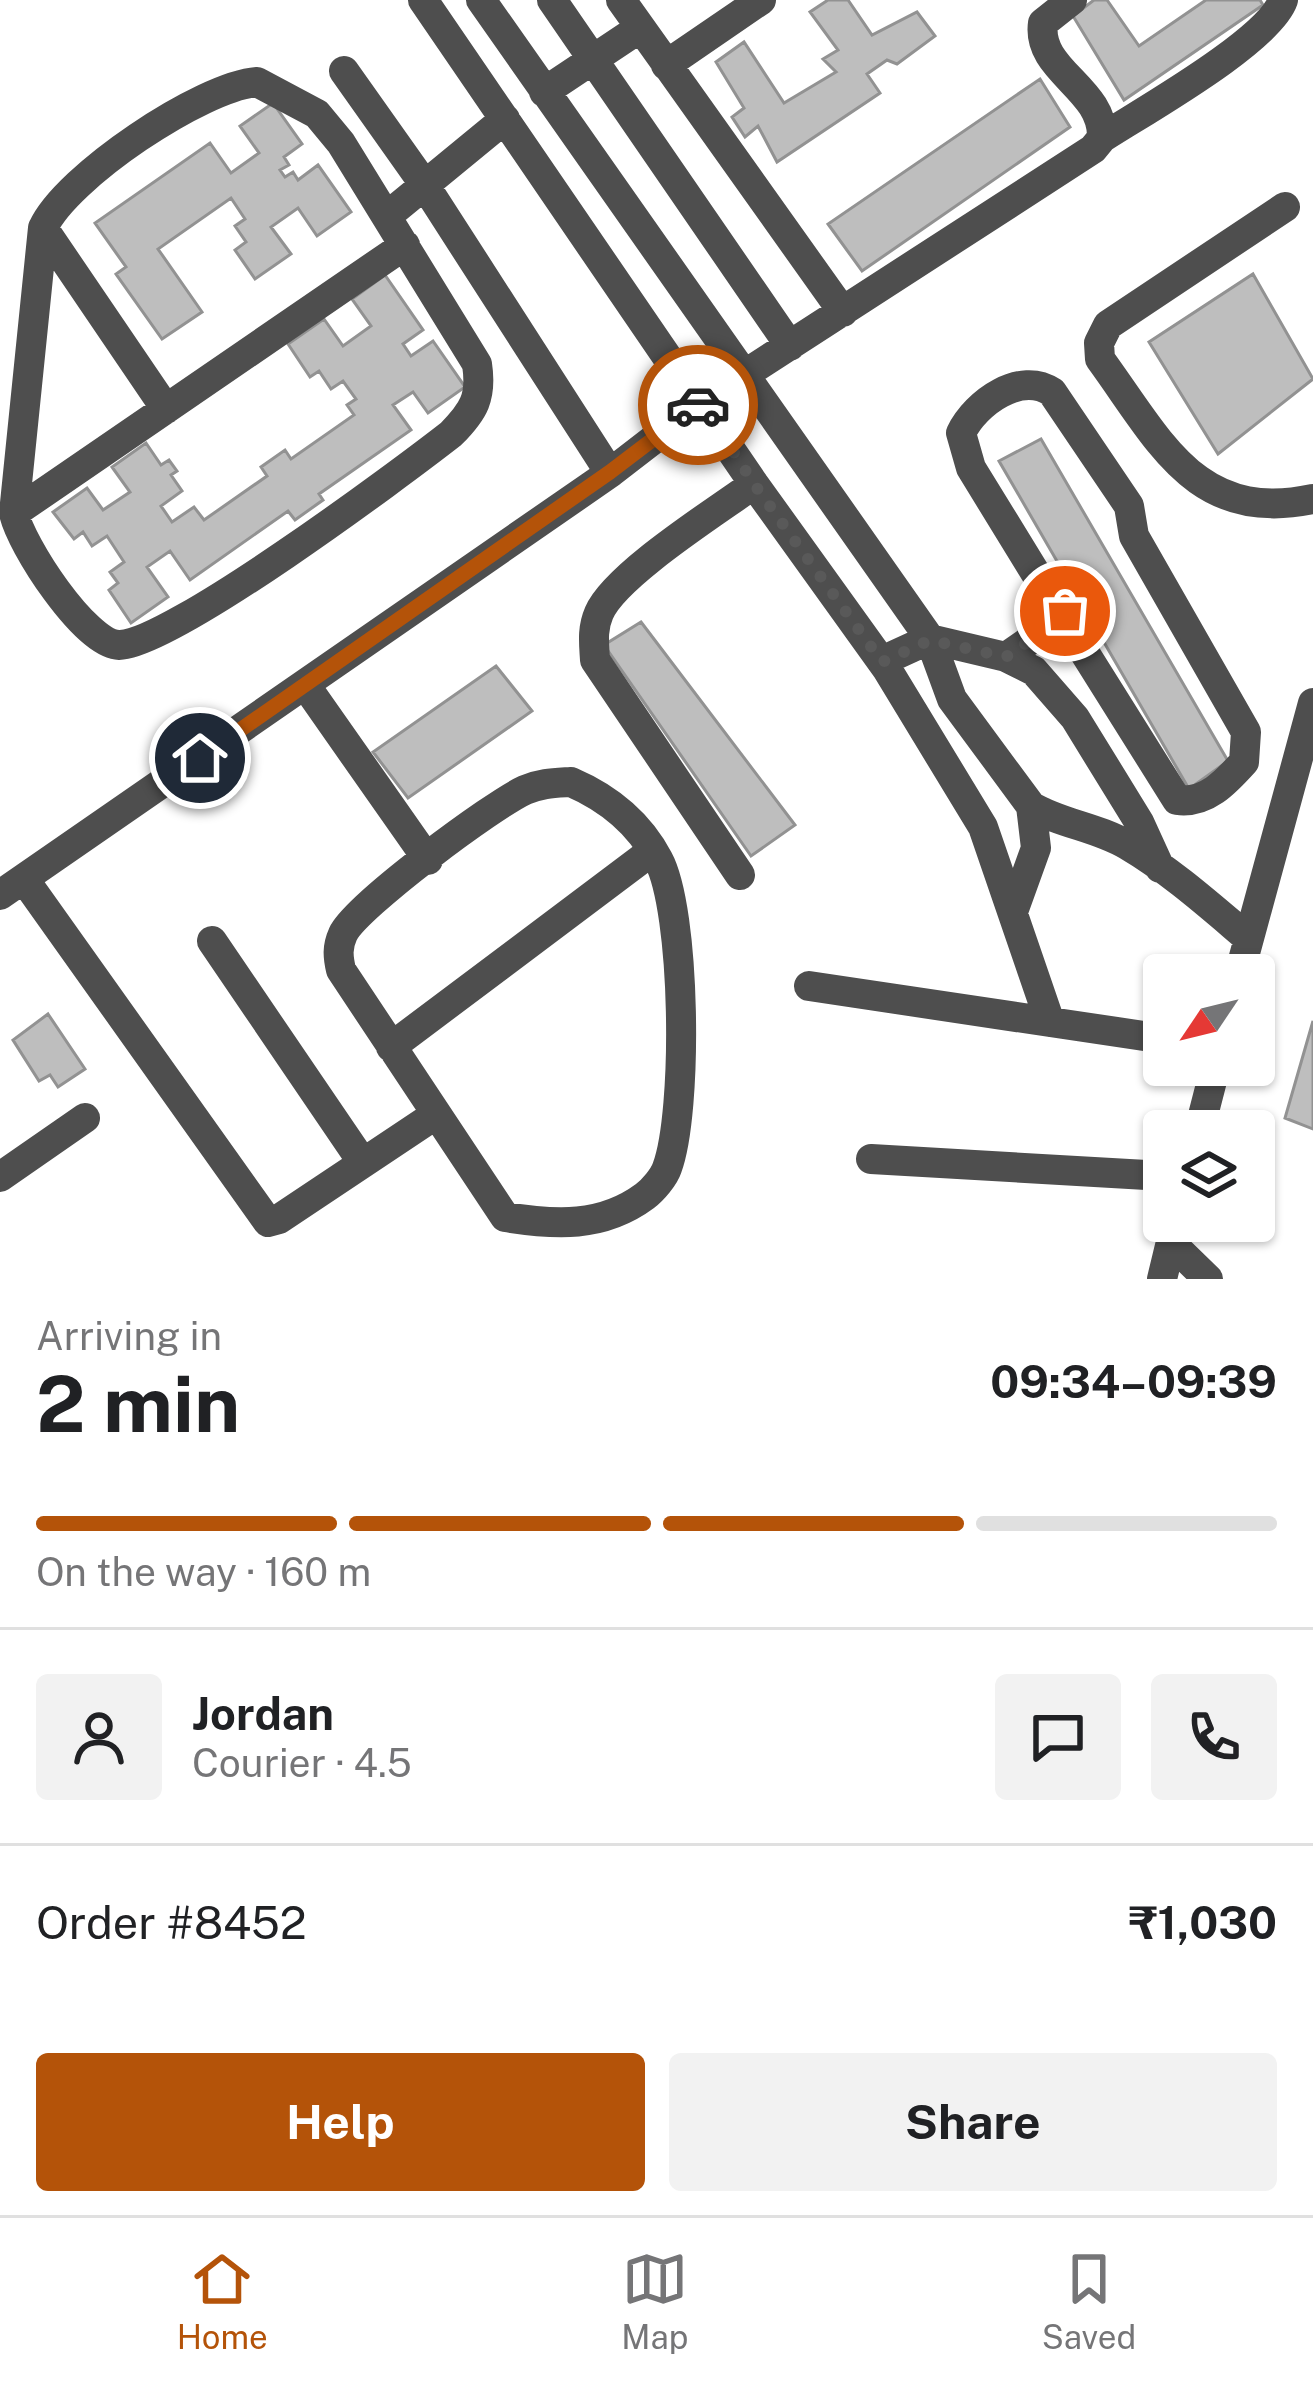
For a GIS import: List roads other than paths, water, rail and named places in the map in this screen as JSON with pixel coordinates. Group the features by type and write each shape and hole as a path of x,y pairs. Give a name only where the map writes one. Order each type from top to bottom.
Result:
{"street":[{"path":"423,0 754,484 882,662 983,827 1014,909 1018,940 1050,1022"},
{"path":"481,0 930,640 952,699 999,769 1031,806 1054,820 1124,843 1248,938"},
{"path":"553,0 790,346"},
{"path":"622,0 843,312"},
{"path":"667,65 761,0"},
{"path":"1072,0 1043,23 1042,35 1052,60 1090,100 1102,138"},
{"path":"435,1115 279,1220 268,1222 65,940 12,887 306,686 702,402 1093,149 1102,138 1248,40 1283,0"},
{"path":"544,92 640,28"},
{"path":"344,71 424,184 610,472"},
{"path":"257,82 317,114 341,143 386,216 477,364 481,391 472,413 451,434 307,539 150,638 120,645 91,632 23,542 14,513 43,228 58,202 102,164 204,97 232,84 257,82"},
{"path":"386,216 505,119"},
{"path":"1285,206 1108,325 1099,343 1100,359 1166,448 1191,475 1223,497 1277,507 1313,500"},
{"path":"43,228 166,409"},
{"path":"14,513 405,245"},
{"path":"1020,382 1039,382 1052,392 1129,506 1134,536 1246,732 1244,762 1213,792 1190,801 1178,800 1058,619 971,468 961,433 973,415 1020,382"},
{"path":"740,875 596,660 592,634 600,608 630,576 754,484"},
{"path":"1006,657 1058,619"},
{"path":"882,662 930,640 1006,657 1034,671 1056,691 1139,822 1160,868"},
{"path":"306,686 428,860"},
{"path":"1244,954 1313,703"},
{"path":"558,782 590,790 623,812 660,861 673,911 680,997 671,1146 667,1170 648,1195 604,1220 549,1224 506,1217 435,1115 341,970 337,955 343,934 358,913 428,860 521,792 558,782"},
{"path":"1014,909 1036,848 1031,806"},
{"path":"391,1048 652,851"},
{"path":"212,941 363,1163"},
{"path":"809,986 1143,1036"},
{"path":"0,1177 85,1118"},
{"path":"871,1159 1143,1175"},
{"path":"1162,1279 1171,1242"},
{"path":"1180,1242 1208,1279"}]}
